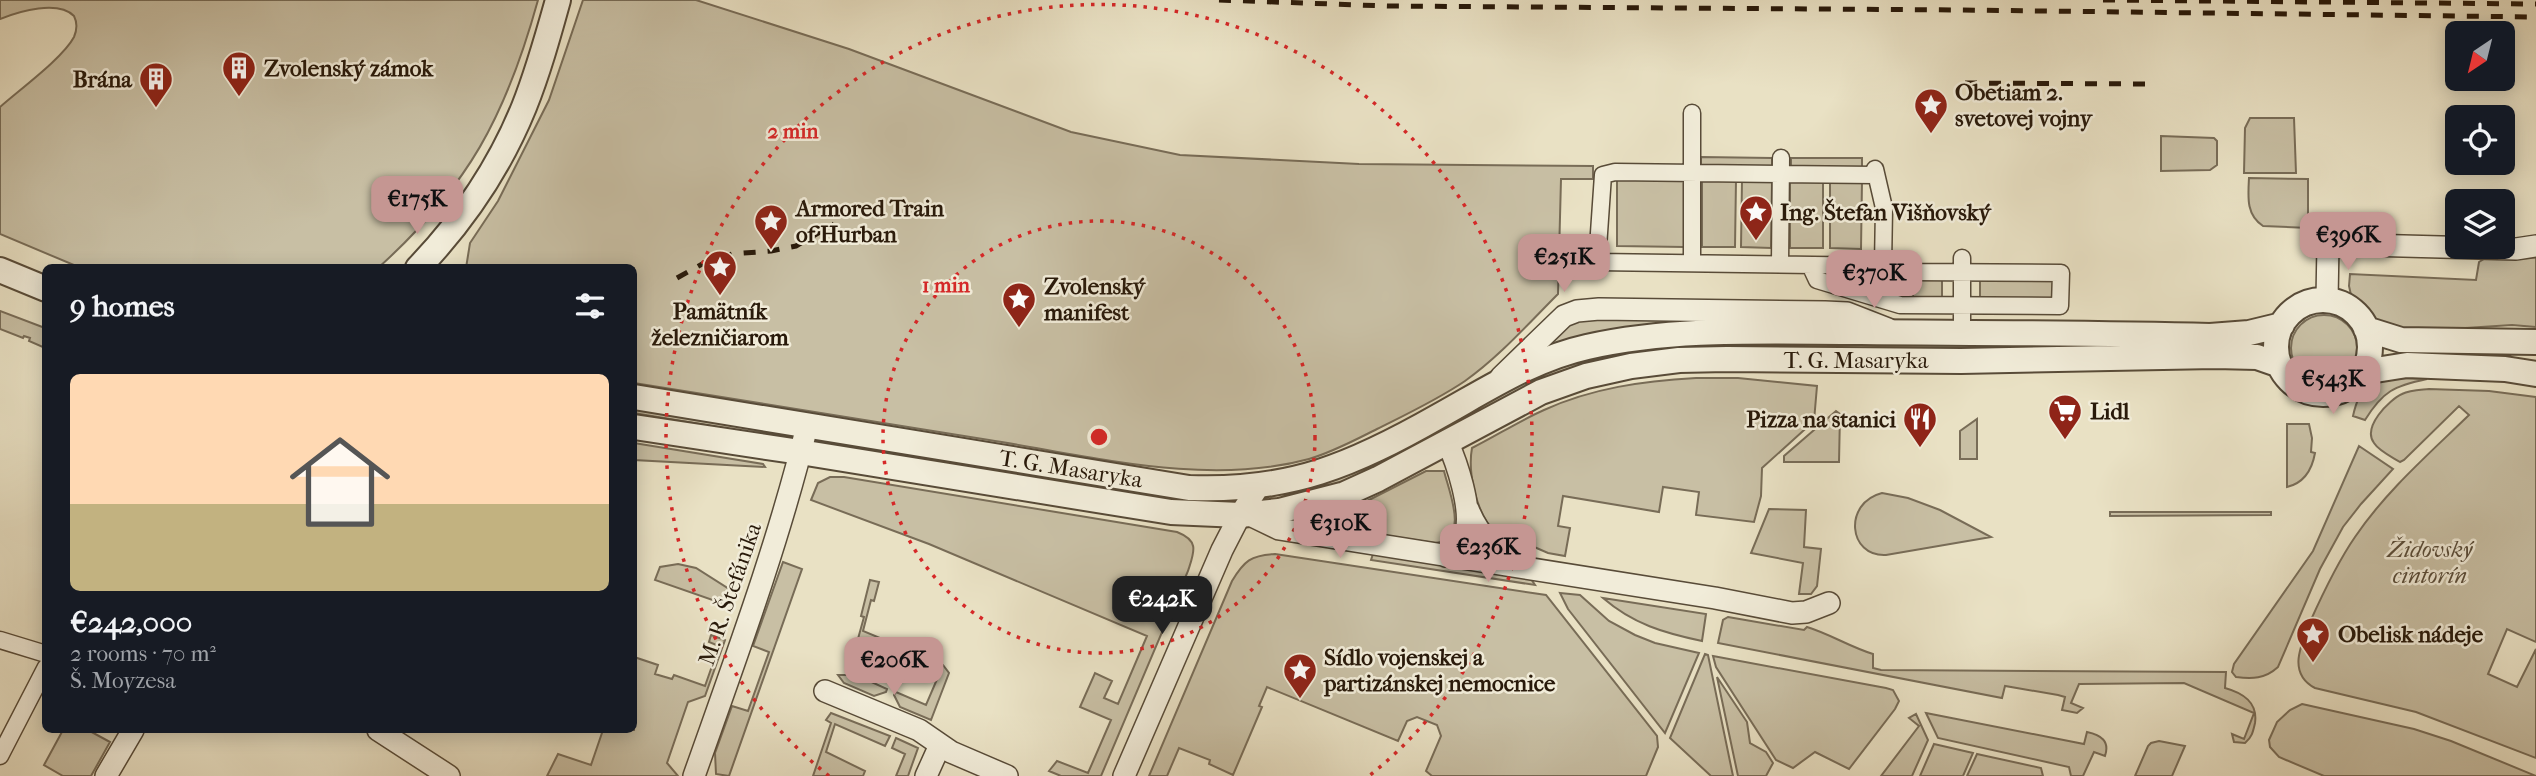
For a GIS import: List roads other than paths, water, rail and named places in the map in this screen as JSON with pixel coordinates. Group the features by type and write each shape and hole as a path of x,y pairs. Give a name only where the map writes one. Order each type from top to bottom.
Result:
{"street":[{"path":"422,264 449,233 487,178 509,139 539,68 558,0"},
{"path":"1692,113 1692,263"},
{"path":"1780,264 1781,166"},
{"path":"1597,262 1603,175 1615,172 1694,173 1781,166 1875,172 1884,208 1884,266"},
{"path":"444,264 449,233"},
{"path":"2282,325 2276,345 2280,365 2286,377 2307,392 2333,393 2345,389 2363,372 2370,351 2366,329 2350,309 2327,300 2328,244 2516,249 2536,246"},
{"path":"1568,252 1597,262 1884,266 1911,272 1962,265 2061,273 2060,306 1900,305 1817,281 1810,265"},
{"path":"1962,265 1962,323"},
{"path":"0,270 42,287"},
{"name":"T. G. Masaryka","path":"637,398 1189,488 1258,487 1309,476 1350,461 1437,418 1530,366 1583,348 1628,338 1714,331 2210,335 2249,333 2282,325 2297,308 2311,302 2327,300"},
{"name":"T. G. Masaryka","path":"1491,387 1564,316 1577,311 1599,309 1847,313 1897,332"},
{"path":"2366,329 2401,340 2536,342"},
{"name":"T. G. Masaryka","path":"637,428 1171,512 1245,515 1279,512 1345,494 1541,391 1597,373 1631,366 1679,360 1961,361 2215,356 2257,357 2280,365"},
{"path":"2363,372 2407,365 2505,369 2536,374"},
{"name":"M. R. Štefánika","path":"694,776 772,554 807,426"},
{"name":"T. G. Masaryka","path":"1446,556 1455,550 1466,533 1468,519 1457,467 1447,441"},
{"path":"1124,776 1214,569 1258,487"},
{"name":"T. G. Masaryka","path":"1463,497 1482,536 1511,560 1537,571"},
{"name":"T. G. Masaryka","path":"1245,515 1279,529 1702,596 1792,613 1806,612 1829,603"},
{"path":"0,640 42,653"},
{"path":"0,757 42,675"},
{"path":"825,691 919,730 940,745 1007,776"},
{"path":"106,776 131,733"},
{"path":"383,733 449,776"},
{"path":"926,776 940,745"}],"railway":[{"path":"1219,0 1387,6 2536,17"},
{"path":"2103,0 2536,4"},
{"path":"1965,83 2146,84"},
{"path":"677,278 704,263 732,254 796,246 834,224"}],"place":[{"name":"Zvolenský zámok","path":"239,98"},
{"name":"Brána","path":"156,109"},
{"name":"Obetiam 2. svetovej vojny","path":"1931,135"},
{"name":"Ing. Štefan Višňovský","path":"1756,242"},
{"name":"Armored Train of Hurban","path":"771,251"},
{"name":"Pamätník železničiarom","path":"720,297"},
{"name":"Zvolenský manifest","path":"1019,329"},
{"name":"Lidl","path":"2065,441"},
{"name":"Pizza na stanici","path":"1920,449"},
{"name":"Obelisk nádeje","path":"2313,664"},
{"name":"Sídlo vojenskej a partizánskej nemocnice","path":"1300,700"}],"park label":[{"name":"Židovský cintorín","path":"2430,562"}]}
